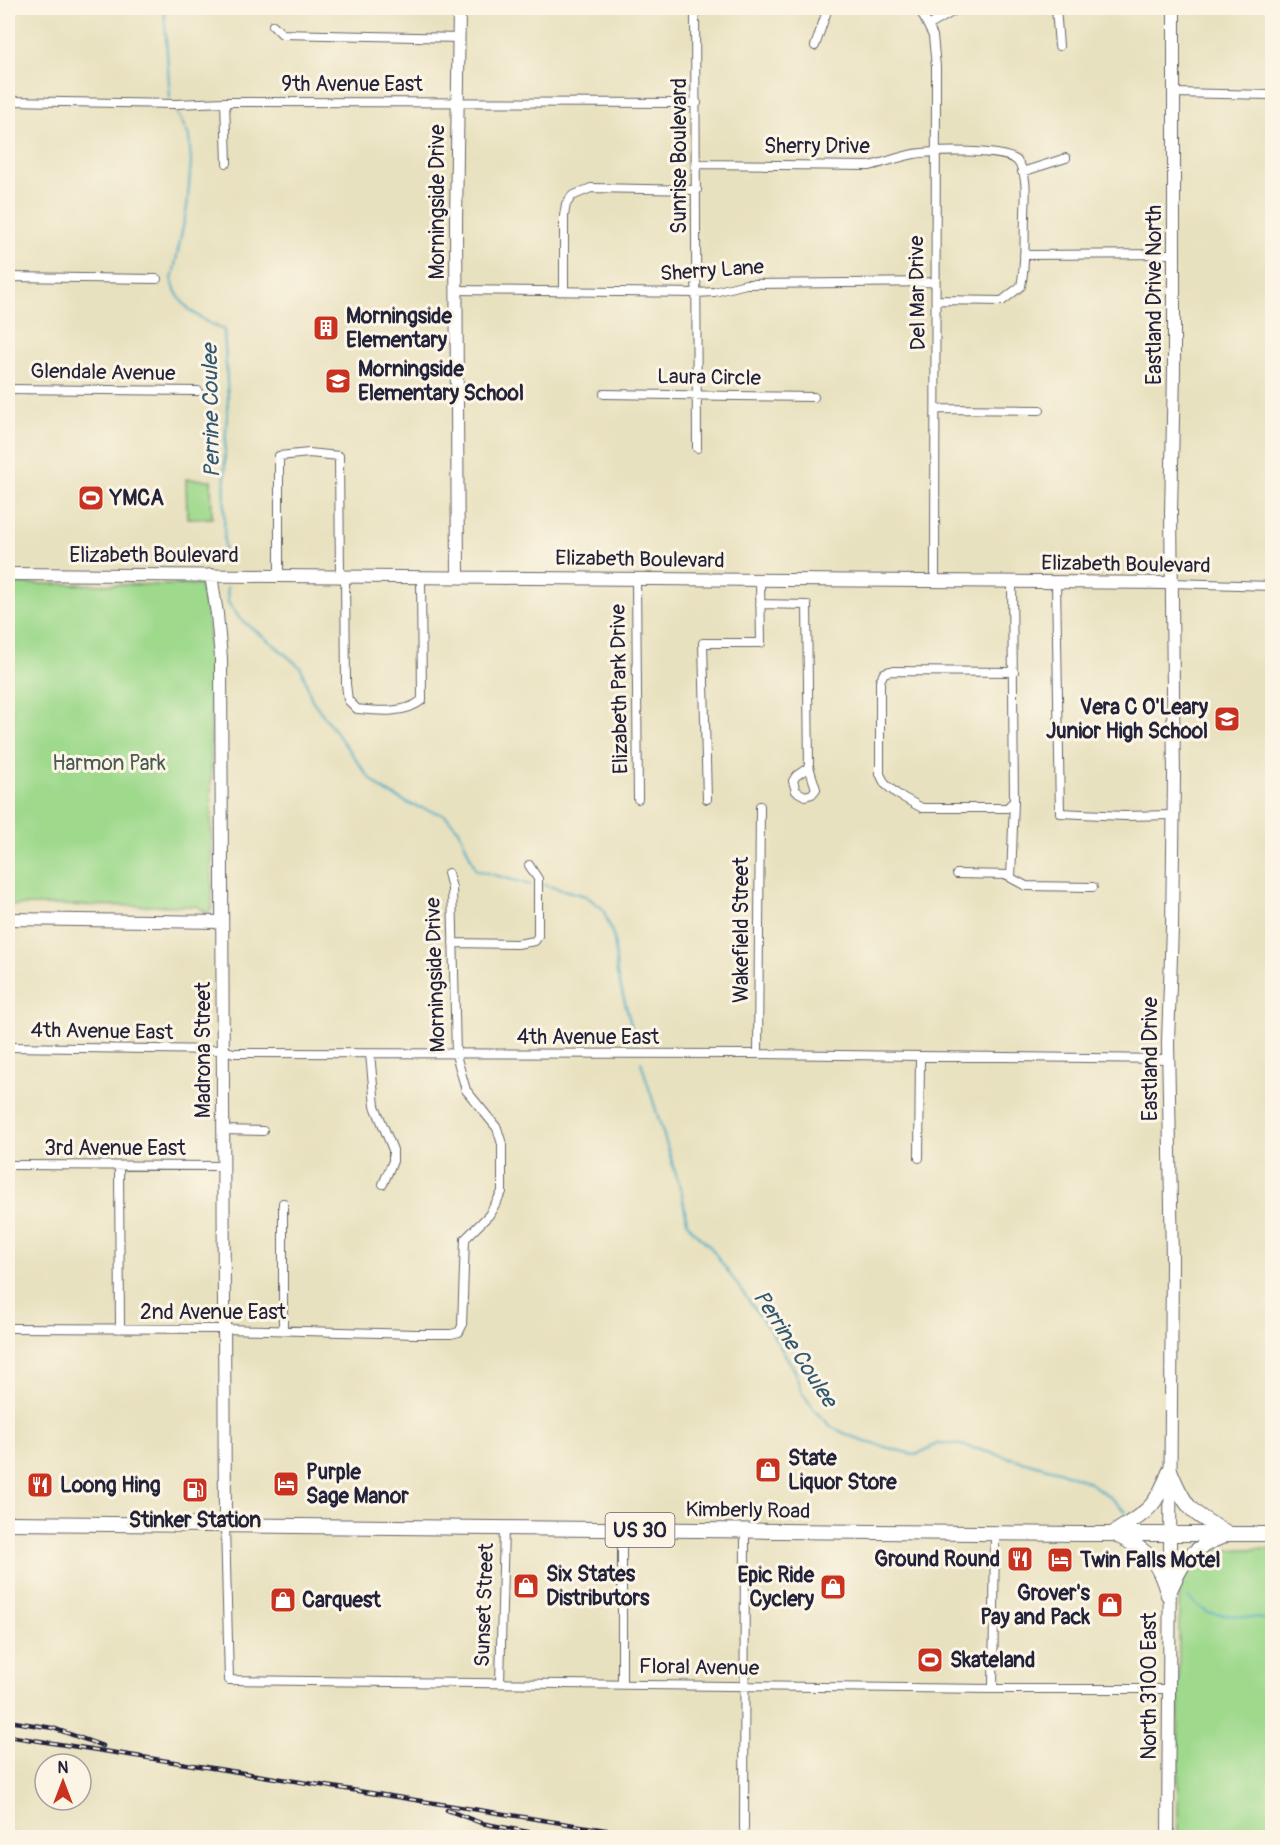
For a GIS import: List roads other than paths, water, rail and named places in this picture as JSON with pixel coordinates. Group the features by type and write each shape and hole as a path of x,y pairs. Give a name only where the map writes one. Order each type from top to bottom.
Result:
{"main road":[{"path":"1112,1534 1151,1509 1160,1496 1170,1470"},
{"path":"1170,1470 1188,1508 1201,1519 1230,1534"},
{"name":"Kimberly Road","path":"8,1523 995,1534 1272,1534"},
{"path":"1112,1534 1131,1542 1150,1556 1158,1566 1168,1595"},
{"path":"1168,1595 1184,1561 1210,1541 1230,1534"}],"street":[{"name":"Morningside Drive","path":"458,577 456,290 459,8"},
{"name":"Sunrise Boulevard","path":"695,8 698,270 696,293 697,448"},
{"path":"815,46 828,8"},
{"name":"Del Mar Drive","path":"919,8 930,25 936,67 935,581"},
{"path":"930,25 959,8"},
{"path":"1056,8 1059,46"},
{"name":"Eastland Drive North","path":"1172,583 1174,8"},
{"path":"273,25 282,34 459,38"},
{"path":"1173,93 1272,95"},
{"name":"9th Avenue East","path":"8,101 176,104 225,102 697,103"},
{"path":"225,102 227,164"},
{"name":"Sherry Drive","path":"697,164 869,166 912,154 935,152 1000,154 1014,158 1019,163 1022,172"},
{"path":"936,300 1002,301 1021,286 1025,188 1022,172 1066,158"},
{"path":"564,291 564,216 566,204 572,196 591,188 697,190"},
{"path":"1024,255 1174,254"},
{"path":"8,277 157,279"},
{"name":"Sherry Lane","path":"456,290 696,293 714,292 746,284 935,282"},
{"name":"Glendale Avenue","path":"8,389 198,391"},
{"name":"Laura Circle","path":"604,394 814,397"},
{"path":"936,409 1040,410"},
{"path":"279,576 279,456 309,453 339,456 345,684 348,700 357,709 377,711 413,708 422,700 421,577"},
{"name":"Elizabeth Boulevard","path":"8,574 1056,581 1272,586"},
{"name":"Madrona Street","path":"211,575 218,614 220,658 225,1526"},
{"name":"Elizabeth Park Drive","path":"636,579 638,799"},
{"path":"707,799 703,644 761,642 760,580"},
{"path":"1012,581 1014,801 1011,878 1026,886 1093,887"},
{"path":"1056,581 1060,813 1124,816 1173,815"},
{"name":"Eastland Drive","path":"1170,1534 1172,1260 1168,1059 1173,815 1172,583"},
{"path":"760,604 807,605 808,767"},
{"path":"1014,672 890,671 884,674 880,681 880,774 885,784 897,794 922,808 1006,808 1014,801"},
{"name":"Wakefield Street","path":"758,1054 760,806"},
{"path":"453,943 517,944 535,941 538,936 538,879 529,865"},
{"name":"Morningside Drive","path":"417,1334 459,1332 462,1326 465,1239 489,1215 502,1192 502,1144 497,1128 466,1090 456,1055 452,888 448,873"},
{"path":"957,874 1011,875"},
{"path":"8,919 222,922"},
{"name":"4th Avenue East","path":"8,1047 223,1050 234,1053 758,1054 1168,1059"},
{"path":"370,1054 375,1106 393,1150 393,1161 383,1184"},
{"path":"919,1158 920,1056"},
{"path":"223,1130 263,1131"},
{"name":"3rd Avenue East","path":"8,1165 223,1166"},
{"path":"120,1167 120,1329"},
{"path":"283,1203 283,1330"},
{"name":"2nd Avenue East","path":"8,1328 223,1329 417,1334"},
{"name":"Floral Avenue","path":"225,1526 229,1680 1169,1689"},
{"name":"Sunset Street","path":"500,1683 504,1528"},
{"path":"622,1530 622,1684"},
{"path":"744,1828 745,1531"},
{"path":"993,1689 995,1534"},
{"name":"North 3100 East","path":"1168,1838 1170,1534"}],"waterway":[{"name":"Perrine Coulee","path":"164,8 170,98"},
{"name":"Perrine Coulee","path":"176,111 189,136 191,162 187,207 172,280 179,298 185,305 199,317 224,330 228,399 224,561"},
{"name":"Perrine Coulee","path":"227,587 228,602 240,619 301,668 312,700 368,776 383,790 412,805 445,815 459,830 476,870 531,885"},
{"name":"Perrine Coulee","path":"544,885 586,896 603,909 614,938 617,974 636,1042"},
{"name":"Perrine Coulee","path":"641,1062 682,1194 687,1222 693,1231 709,1245 774,1336 795,1371 801,1391 817,1413 833,1428 862,1441 916,1455 939,1443 962,1445 1059,1471 1088,1482 1126,1512"},
{"name":"Perrine Coulee","path":"1188,1598 1208,1613 1272,1620"}],"railway":[{"path":"8,1721 53,1728 103,1746"},
{"path":"8,1736 657,1838"},
{"path":"447,1810 481,1823 544,1835"}],"place":[{"name":"Morningside Elementary","path":"326,328"},
{"name":"Morningside Elementary School","path":"338,381"},
{"name":"YMCA","path":"91,498"},
{"name":"Vera C O'Leary Junior High School","path":"1227,719"},
{"name":"State Liquor Store","path":"768,1470"},
{"name":"Purple Sage Manor","path":"286,1484"},
{"name":"Loong Hing","path":"40,1485"},
{"name":"Stinker Station","path":"195,1490"},
{"name":"Ground Round","path":"1020,1559"},
{"name":"Twin Falls Motel","path":"1060,1560"},
{"name":"Six States Distributors","path":"526,1586"},
{"name":"Epic Ride Cyclery","path":"833,1587"},
{"name":"Carquest","path":"283,1600"},
{"name":"Grover's Pay and Pack","path":"1110,1605"},
{"name":"Skateland","path":"930,1660"}],"park label":[{"name":"Harmon Park","path":"109,763"}]}
